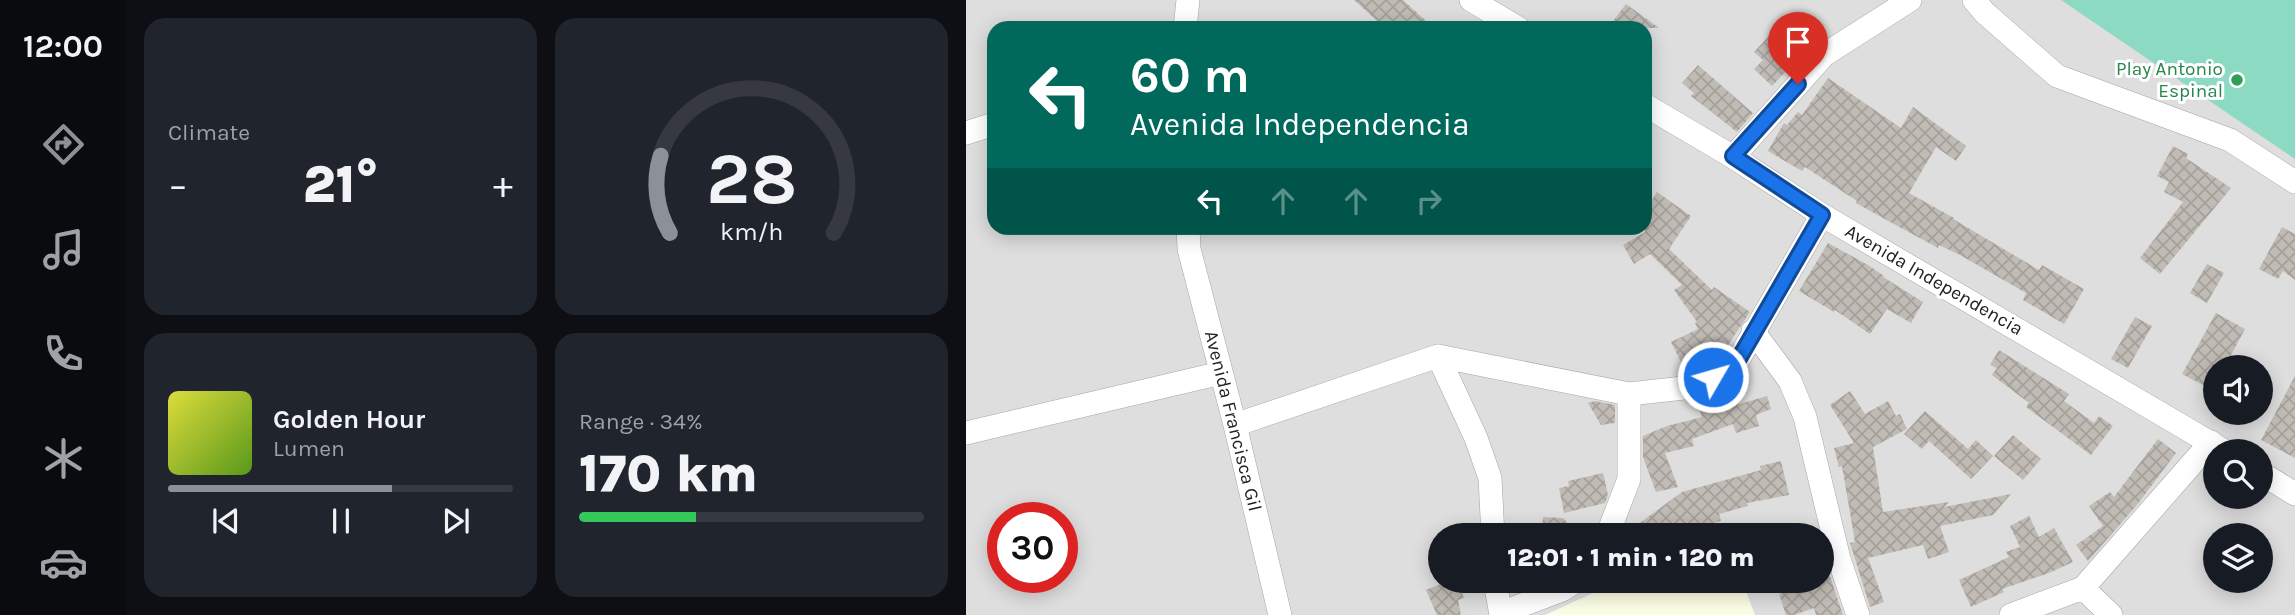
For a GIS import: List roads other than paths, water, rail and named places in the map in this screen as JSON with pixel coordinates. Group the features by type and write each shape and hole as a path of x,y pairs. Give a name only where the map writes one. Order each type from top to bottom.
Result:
{"street":[{"path":"1186,21 1188,0"},
{"path":"1471,0 1506,21"},
{"path":"1733,156 1824,55 1910,0"},
{"path":"1975,0 1985,13 2057,76 2230,140 2295,182"},
{"name":"Avenida Independencia","path":"1652,109 1733,156 1822,215 2204,439"},
{"path":"966,133 987,126"},
{"path":"1235,425 1438,356 1629,394 1693,387 1734,367 1822,215"},
{"name":"Avenida Francisca Gil","path":"1188,235 1189,249 1235,425 1280,615"},
{"path":"1754,331 1790,381 1805,417 1839,559 1858,615"},
{"path":"1438,356 1476,438 1490,478 1492,523"},
{"path":"966,433 1222,373"},
{"path":"1612,523 1629,479 1629,394"},
{"path":"2011,615 2083,588 2203,463"},
{"path":"2273,480 2295,494"},
{"path":"2083,588 2111,615"},
{"path":"1497,593 1501,614 1554,593"}],"place":[{"name":"Play Antonio Espinal","path":"2237,80"}]}
